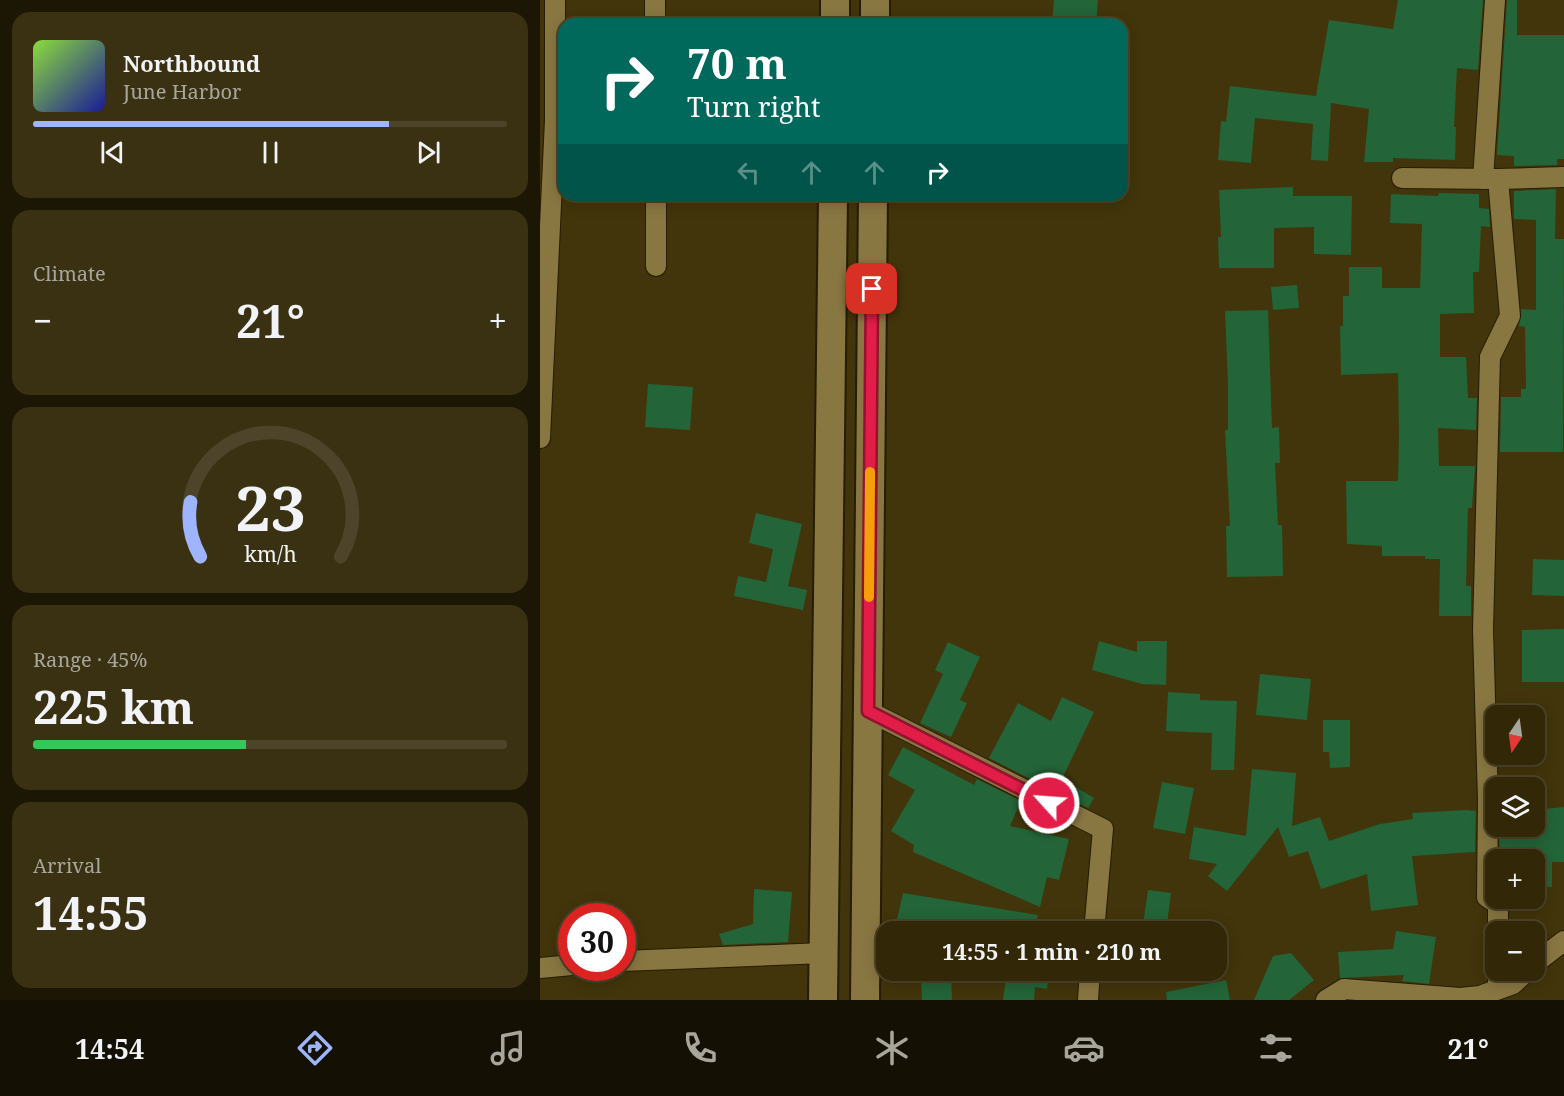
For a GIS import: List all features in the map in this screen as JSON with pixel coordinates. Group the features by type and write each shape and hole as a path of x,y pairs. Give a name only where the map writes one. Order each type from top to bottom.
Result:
{"street":[{"path":"540,438 555,120 555,0"},
{"path":"655,0 655,18"},
{"path":"835,0 835,18"},
{"path":"875,0 875,18"},
{"path":"1495,0 1491,179 1509,316 1490,357 1482,630 1488,800 1487,897 1498,904 1498,921"},
{"path":"1402,177 1491,179 1564,177"},
{"path":"656,201 656,266"},
{"path":"823,1000 833,201"},
{"path":"865,1000 873,201"},
{"path":"829,524 870,524"},
{"path":"868,711 1103,829 1095,921"},
{"path":"1545,956 1564,941"},
{"path":"636,960 824,953"},
{"path":"540,968 558,966"},
{"path":"1088,1000 1089,981"},
{"path":"1326,1000 1344,989 1460,998 1480,996 1497,981"},
{"path":"1502,981 1513,984 1516,981"}],"building":[{"path":"1054,0 1098,0 1096,18 1052,18"},
{"path":"1398,0 1483,0 1478,70 1457,68 1455,160 1393,158 1393,162 1364,162 1369,109 1331,103 1328,161 1311,160 1313,124 1255,118 1251,163 1218,160 1221,121 1226,122 1230,86 1316,96 1329,20 1393,29"},
{"path":"1507,0 1517,0 1517,35 1564,35 1564,159 1557,159 1557,165 1514,166 1514,156 1497,155"},
{"path":"1293,187 1293,196 1352,196 1351,255 1314,254 1314,227 1274,228 1274,268 1219,268 1218,237 1221,237 1219,190"},
{"path":"1556,189 1555,239 1564,239 1563,452 1500,452 1501,397 1521,397 1521,389 1526,389 1525,327 1519,326 1521,309 1536,310 1536,220 1514,219 1514,191"},
{"path":"1439,193 1479,194 1479,208 1489,209 1490,227 1481,226 1479,272 1473,272 1474,313 1440,314 1440,357 1466,357 1468,398 1477,398 1476,430 1438,428 1439,466 1475,466 1472,508 1468,508 1466,586 1471,586 1471,616 1439,616 1440,559 1425,559 1425,556 1382,556 1382,546 1347,544 1346,481 1398,481 1399,435 1398,373 1341,375 1340,326 1343,326 1343,296 1349,296 1349,267 1382,267 1382,288 1420,288 1422,224 1390,223 1391,194 1438,196"},
{"path":"1297,285 1299,308 1273,310 1271,287"},
{"path":"1268,310 1272,428 1279,427 1280,463 1275,463 1278,525 1282,525 1283,576 1227,577 1226,526 1230,526 1225,430 1228,430 1228,384 1225,311"},
{"path":"648,384 693,387 690,430 645,427"},
{"path":"756,513 802,524 788,586 807,590 803,610 734,596 738,576 766,582 773,549 749,543"},
{"path":"1533,559 1564,560 1564,596 1532,595"},
{"path":"1564,629 1564,682 1522,682 1522,630"},
{"path":"1099,641 1137,652 1137,641 1167,641 1166,685 1142,684 1092,670"},
{"path":"948,642 980,657 960,700 967,703 951,737 920,723 943,674 935,670"},
{"path":"1260,674 1311,679 1307,720 1256,715"},
{"path":"1168,692 1200,694 1200,700 1237,701 1234,770 1211,770 1212,733 1166,731"},
{"path":"1062,697 1094,712 1062,779 1094,798 1088,808 989,758 1018,703 1051,721"},
{"path":"1323,720 1350,720 1350,767 1330,768 1329,752 1323,752"},
{"path":"903,747 974,785 977,779 1021,801 1010,826 1069,839 1059,880 1047,877 1040,907 913,852 914,845 891,831 915,790 888,775"},
{"path":"1252,769 1296,773 1292,826 1320,817 1329,841 1380,824 1413,819 1412,813 1466,810 1476,811 1475,852 1412,856 1418,905 1371,911 1367,874 1321,889 1308,851 1289,857 1278,827 1227,891 1208,876 1217,864 1189,859 1194,827 1246,836"},
{"path":"1162,782 1194,788 1185,834 1153,828"},
{"path":"1564,807 1564,862 1552,862 1552,887 1545,887 1545,849 1499,849 1500,837 1545,837 1545,809"},
{"path":"754,889 792,892 788,942 723,945 719,934 753,924"},
{"path":"1148,890 1171,893 1167,921 1144,921"},
{"path":"903,893 1038,915 1037,921 897,921"},
{"path":"1396,931 1436,937 1429,984 1402,981 1404,975 1340,978 1338,952 1393,949"},
{"path":"1291,953 1314,980 1289,1000 1254,1000 1273,956"},
{"path":"921,981 951,981 952,1000 922,1000"},
{"path":"1006,981 1048,981 1047,989 1035,987 1034,1000 1003,1000"},
{"path":"1226,981 1230,1000 1167,1000 1166,992"}],"slow traffic":[{"path":"869,597 870,472"}],"route":[{"path":"872,289 868,711 1049,803"}]}
